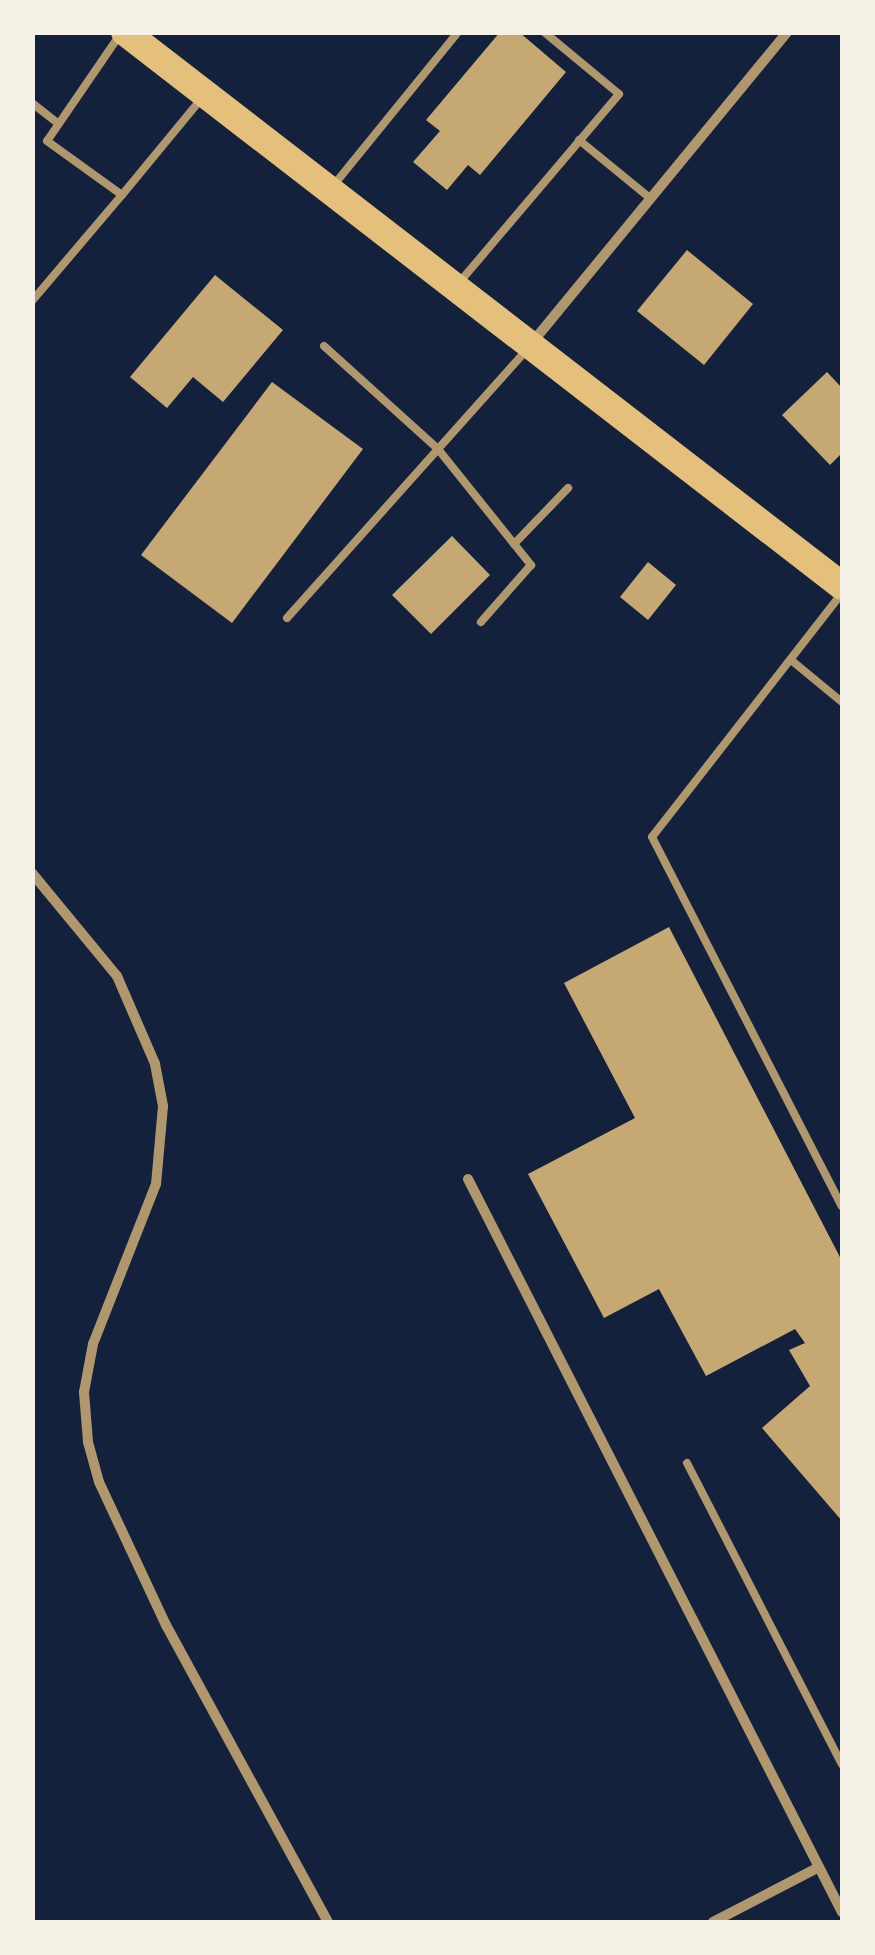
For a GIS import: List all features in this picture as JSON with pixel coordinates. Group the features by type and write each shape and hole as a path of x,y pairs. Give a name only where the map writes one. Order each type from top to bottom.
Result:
{"highway":[{"path":"123,32 531,344 842,590"}],"street":[{"path":"531,344 788,32"},
{"path":"32,873 117,976 155,1064 163,1106 156,1184 93,1344 84,1392 84,1419 99,1482 166,1625 328,1922"},
{"path":"468,1179 842,1912"},
{"path":"713,1922 820,1867"}],"lane":[{"path":"122,195 46,141 123,32"},
{"path":"330,190 458,32"},
{"path":"456,287 618,94 544,32"},
{"path":"32,301 206,94"},
{"path":"32,103 58,122"},
{"path":"579,140 650,199"},
{"path":"287,618 531,344"},
{"path":"324,346 438,449 531,564 481,622"},
{"path":"514,544 568,488"},
{"path":"842,590 652,837 842,1206"},
{"path":"790,660 842,702"},
{"path":"687,1463 842,1766"}],"building":[{"path":"500,32 519,32 566,72 480,175 468,165 447,190 413,162 440,131 426,120"},
{"path":"687,250 753,304 704,365 637,311"},
{"path":"215,275 283,330 223,402 193,377 167,408 130,377"},
{"path":"827,372 842,388 842,453 830,465 782,415"},
{"path":"272,382 363,449 232,623 141,555"},
{"path":"452,536 490,575 431,634 392,595"},
{"path":"648,562 676,585 648,620 620,597"},
{"path":"669,927 842,1261 842,1521 762,1428 810,1386 789,1350 805,1343 795,1329 706,1376 659,1289 604,1318 528,1174 635,1118 564,983"}]}
